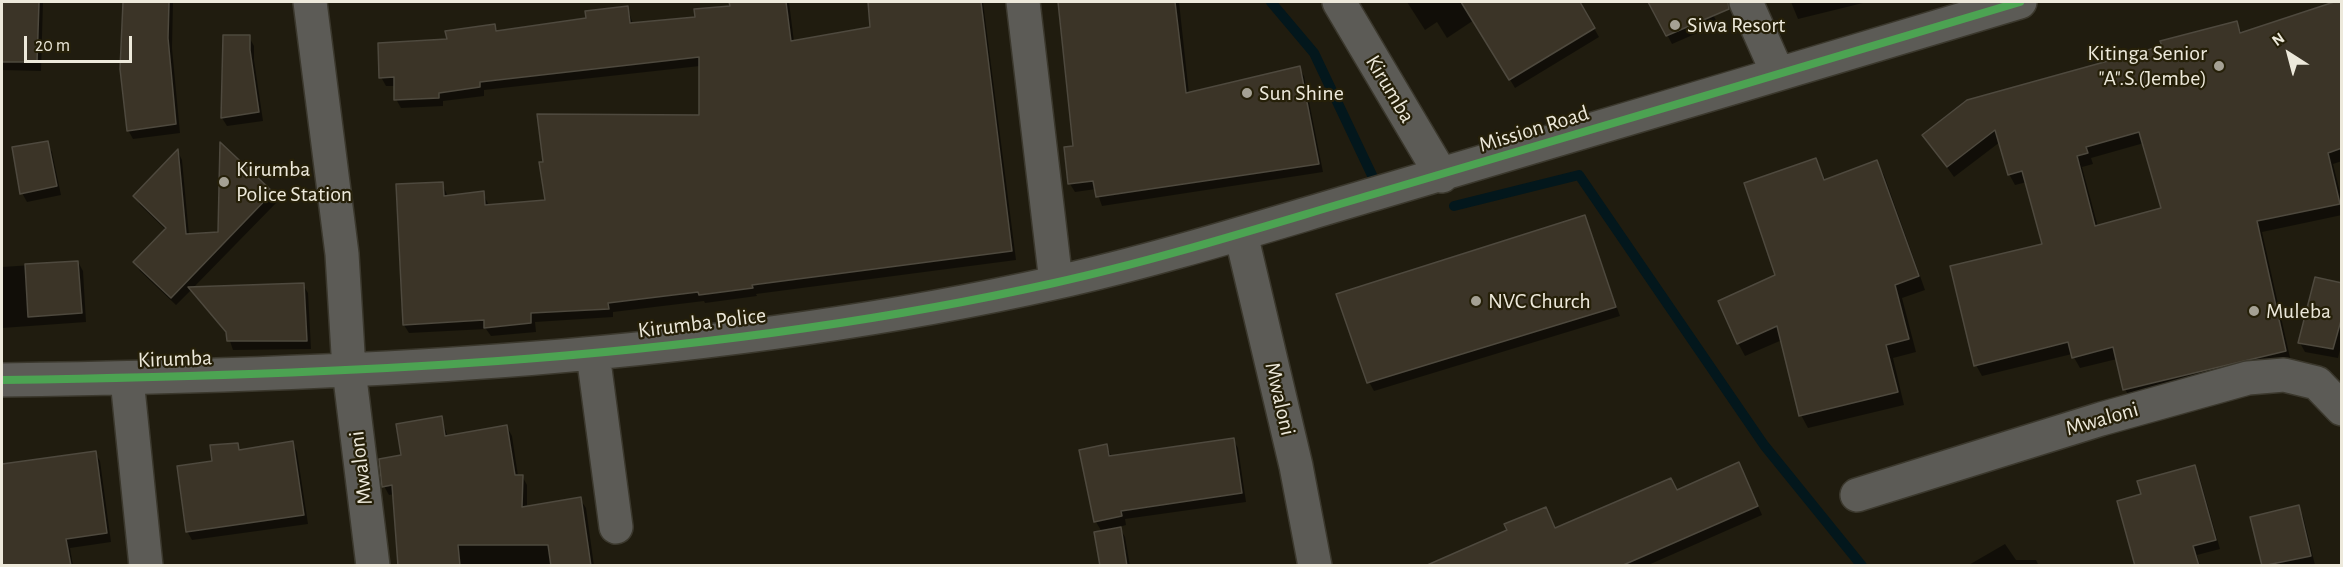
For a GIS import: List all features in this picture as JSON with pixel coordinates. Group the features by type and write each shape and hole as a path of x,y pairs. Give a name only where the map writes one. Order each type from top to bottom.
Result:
{"street":[{"path":"310,2 342,254 349,370"},
{"path":"1023,2 1056,282"},
{"name":"Kirumba","path":"1339,2 1442,176"},
{"path":"1746,2 1778,74"},
{"name":"Mission Road","path":"1056,282 1241,234 1442,176 2020,2"},
{"name":"Mwaloni","path":"1241,234 1296,466 1315,566"},
{"name":"Kirumba Police","path":"349,370 593,354 846,322 1056,282"},
{"path":"593,354 616,527"},
{"name":"Kirumba","path":"2,380 127,379 349,370"},
{"name":"Mwaloni","path":"349,370 373,566"},
{"name":"Mwaloni","path":"1857,495 1988,452 2248,378 2284,375 2317,383 2342,409"},
{"path":"127,379 146,566"}],"building":[{"path":"2,2 39,2 37,62 2,62"},
{"path":"123,2 169,2 168,38 176,124 127,131 120,69"},
{"path":"729,2 786,2 791,41 870,27 868,2 981,2 1012,251 752,285 753,288 699,295 698,292 608,303 609,309 531,313 531,323 484,328 484,320 403,325 396,184 443,182 444,196 484,191 485,205 545,200 539,162 543,162 537,114 699,115 699,57 480,82 480,87 439,93 439,98 394,100 394,77 379,78 378,43 447,39 445,31 495,24 496,31 586,18 585,11 628,6 630,23 695,17 694,9 730,6"},
{"path":"1058,2 1175,2 1186,93 1300,66 1319,164 1096,197 1093,181 1068,184 1064,147 1073,146"},
{"path":"1461,2 1580,2 1595,28 1509,80"},
{"name":"Siwa Resort","path":"1648,2 1728,2 1729,9 1666,36"},
{"path":"2334,2 2342,2 2342,148 2328,153 2340,204 2257,221 2286,351 2123,390 2113,347 2072,358 2068,342 1974,366 1950,266 2042,244 2022,171 2008,175 1995,130 1947,167 1922,135 1967,100 2162,46 2160,41 2237,21 2240,33","holes":["2139,132 2161,208 2095,226 2077,156 2088,153 2086,147"]},
{"path":"223,35 250,35 259,112 221,118"},
{"path":"48,141 57,186 20,194 12,147"},
{"path":"220,142 273,192 171,298 133,262 166,228 133,196 178,149 186,234 218,232"},
{"path":"1816,158 1824,180 1877,160 1919,276 1895,285 1909,339 1886,345 1898,392 1799,416 1777,326 1737,344 1718,301 1775,275 1744,183"},
{"name":"NVC Church","path":"1585,215 1616,307 1367,383 1336,294"},
{"path":"78,261 82,313 28,317 25,264"},
{"path":"2315,277 2342,283 2342,317 2333,349 2298,343"},
{"path":"304,283 307,341 227,341 226,332 188,287"},
{"path":"442,416 445,436 507,425 515,475 523,475 522,507 581,497 591,566 551,566 548,545 458,545 460,566 398,566 392,485 382,487 379,459 401,455 396,424"},
{"path":"1234,438 1242,493 1121,511 1122,516 1094,522 1079,450 1107,444 1109,456"},
{"path":"293,441 304,515 186,532 177,466 212,461 210,445 238,443 239,450"},
{"path":"96,451 107,533 66,539 71,566 2,566 2,464"},
{"path":"1739,462 1758,506 1621,566 1425,566 1507,530 1504,524 1546,507 1555,528 1671,478 1677,490"},
{"path":"2195,465 2216,540 2193,546 2199,566 2135,566 2117,501 2141,494 2137,481"},
{"path":"2299,505 2311,556 2262,566 2250,517"},
{"path":"1121,527 1127,566 1100,566 1094,532"}],"waterway":[{"path":"1271,2 1314,53 1379,190"},
{"path":"1454,206 1579,175 1764,445 1862,566"}],"cycle path":[{"path":"2,380 266,374 531,359 794,330 924,309 1094,274 1175,252 2020,2"}],"place":[{"name":"Siwa Resort","path":"1675,25"},
{"name":"Kitinga Senior \"A\".S.(Jembe)","path":"2219,66"},
{"name":"Sun Shine","path":"1247,93"},
{"name":"Kirumba Police Station","path":"224,182"},
{"name":"NVC Church","path":"1476,301"},
{"name":"Muleba","path":"2254,311"}]}
